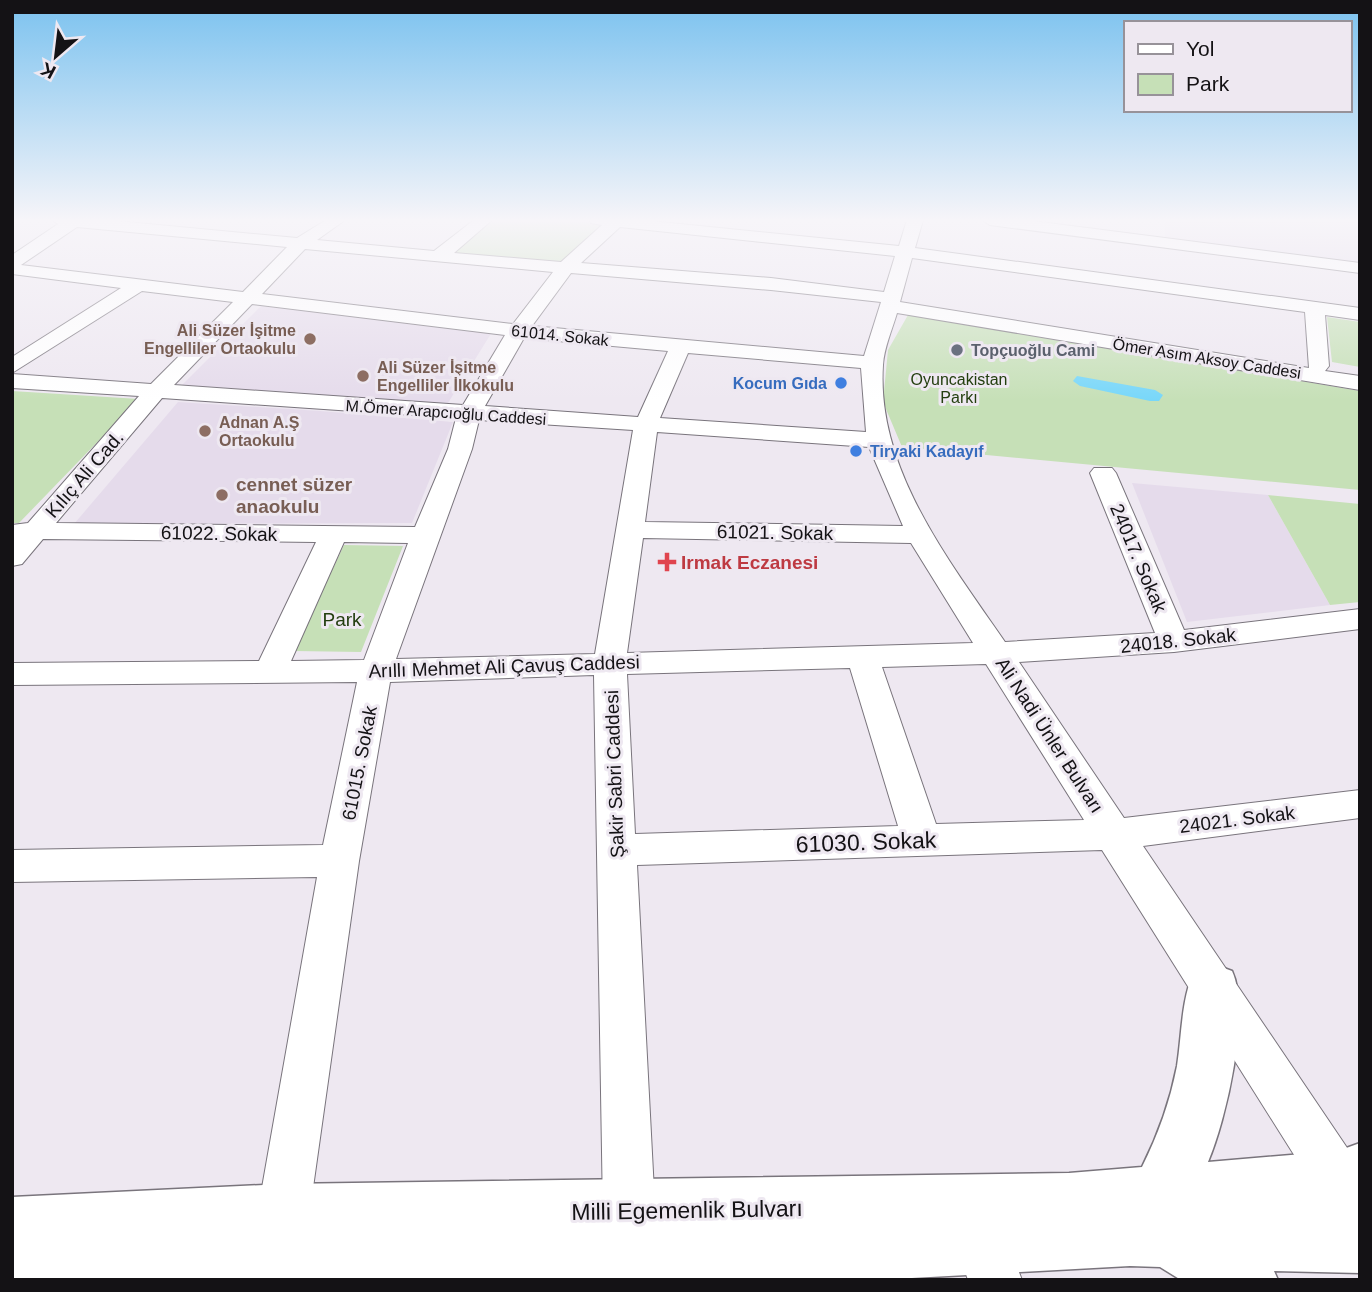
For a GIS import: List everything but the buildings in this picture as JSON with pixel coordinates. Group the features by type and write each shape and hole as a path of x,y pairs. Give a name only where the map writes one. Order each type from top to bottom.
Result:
{"main road":[{"path":"1213,988 1205,1067 1187,1141 1164,1216 1245,1280"},
{"name":"Milli Egemenlik Bulvarı","path":"12,1267 126,1260 631,1250 988,1261 1130,1234 1164,1216 1352,1190"},
{"name":"Milli Egemenlik Bulvarı","path":"12,1229 283,1216 631,1250 1069,1205 1360,1241"}],"street":[{"name":"61014. Sokak","path":"114,280 518,331 872,363"},
{"name":"Kılıç Ali Cad.","path":"12,558 24,531 156,391 266,280"},
{"name":"61015. Sokak","path":"283,1216 340,862 376,671 425,535 460,449 469,414 518,331 556,280"},
{"name":"Ömer Asım Aksoy Caddesi","path":"726,280 890,300 1360,373"},
{"name":"Ali Nadi Ünler Bulvarı","path":"896,280 872,363 879,440 897,488 920,534 1213,988 1352,1190"},
{"path":"1115,280 1360,314"},
{"path":"12,367 141,283"},
{"name":"Ömer Asım Aksoy Caddesi","path":"890,300 1360,383"},
{"path":"1315,308 1318,366"},
{"name":"Şakir Sabri Caddesi","path":"631,1250 610,662 646,424 680,347"},
{"name":"M.Ömer Arapcıoğlu Caddesi","path":"12,381 879,440"},
{"name":"24017. Sokak","path":"1103,474 1174,642"},
{"name":"61021. Sokak","path":"630,530 920,534"},
{"name":"61022. Sokak","path":"24,531 425,535"},
{"path":"270,672 334,534"},
{"name":"24018. Sokak","path":"996,653 1174,642 1360,619"},
{"name":"Arıllı Mehmet Ali Çavuş Caddesi","path":"12,674 376,671 610,662 996,653"},
{"path":"862,656 922,841"},
{"name":"24021. Sokak","path":"1115,834 1360,804"},
{"name":"61030. Sokak","path":"617,850 1115,834"},
{"path":"12,866 340,862"}],"shaded area":[{"path":"261,306 492,332 448,403 179,388"},
{"path":"178,402 453,422 412,523 74,524"},
{"path":"1132,483 1268,495 1330,605 1187,622"}],"green space":[{"name":"Oyuncakistan Parkı","path":"908,315 1360,391 1360,490 902,447 883,402 888,350"},
{"path":"1327,317 1360,322 1360,367 1332,362"},
{"path":"12,391 139,399 19,523 12,523"},
{"path":"1268,495 1360,504 1360,602 1330,605"},
{"name":"Park","path":"344,545 403,546 361,652 294,651"}],"water":[{"path":"1077,376 1155,390 1163,395 1159,401 1150,401 1080,386 1073,381"}],"place":[{"name":"Ali Süzer İşitme Engelliler Ortaokulu","path":"310,339"},
{"name":"Topçuoğlu Cami","path":"957,350"},
{"name":"Ali Süzer İşitme Engelliler İlkokulu","path":"363,376"},
{"name":"Kocum Gıda","path":"841,383"},
{"name":"Adnan A.Ş Ortaokulu","path":"205,431"},
{"name":"Tiryaki Kadayıf","path":"856,451"},
{"name":"cennet süzer anaokulu","path":"222,495"},
{"name":"Irmak Eczanesi","path":"667,562"}]}
